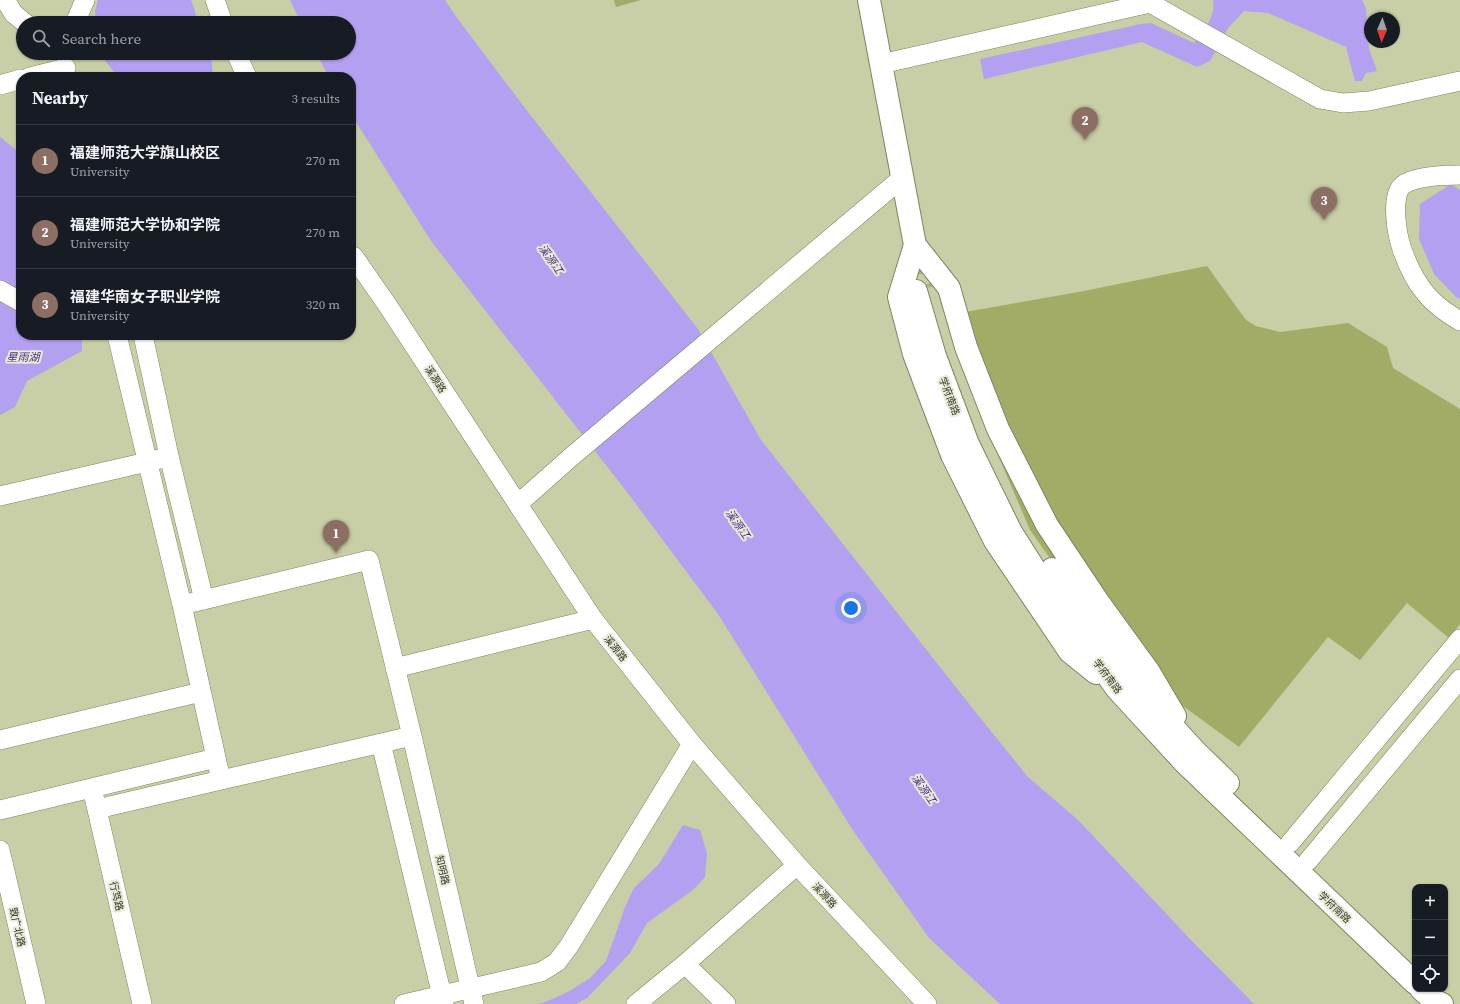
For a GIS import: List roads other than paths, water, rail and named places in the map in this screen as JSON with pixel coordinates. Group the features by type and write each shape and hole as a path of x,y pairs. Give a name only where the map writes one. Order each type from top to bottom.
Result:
{"main road":[{"path":"869,0 915,246 949,288 966,347 998,429 1047,525 1149,672 1196,752"},
{"path":"915,246 899,297 914,354 952,455 995,541 1070,652 1117,689"},
{"name":"学府南路","path":"1412,959 1196,752 1128,679 1076,606 1024,526 981,438 924,289 934,356 968,444 1011,532 1063,614 1117,689 1185,762 1412,980"},
{"path":"1424,992 1432,1000 1442,1004"},
{"path":"1447,992 1457,1004"}],"street":[{"path":"5,0 16,16"},
{"path":"78,16 86,0"},
{"path":"215,0 221,16"},
{"path":"881,64 1150,2 1320,99 1343,103 1369,101 1460,81"},
{"path":"240,60 246,72"},
{"path":"52,72 66,69"},
{"path":"0,85 16,80"},
{"path":"1460,176 1434,177 1411,181 1404,184 1395,198 1399,238 1410,268 1426,294 1434,302 1460,320"},
{"path":"518,504 571,457 902,178"},
{"name":"溪源路","path":"356,262 593,619 692,744 797,865 927,1004"},
{"path":"0,290 16,299"},
{"path":"119,340 182,605 221,780"},
{"path":"144,340 169,456 204,600 182,605"},
{"path":"0,496 169,456"},
{"name":"知明路","path":"204,600 369,560 412,736 472,996"},
{"path":"395,668 593,619"},
{"path":"1290,843 1460,639"},
{"path":"1308,861 1460,679"},
{"path":"0,740 201,692"},
{"path":"97,809 412,736"},
{"path":"381,743 443,1000"},
{"path":"404,1004 472,996 541,972 557,962 569,946 692,744"},
{"path":"0,810 216,758"},
{"name":"行笃路","path":"92,788 142,1004"},
{"name":"致广北路","path":"0,850 36,1004"},
{"path":"636,1004 685,964 797,865"},
{"path":"685,964 726,1004"}],"water":[{"path":"98,0 191,0 197,16 95,16 95,11"},
{"name":"溪源江","path":"290,0 445,0 528,112 698,329 761,440 977,714 1028,777 1078,820 1190,939 1254,1004 1000,1004 929,938 852,829 718,614 627,492 431,241 356,122 356,72 326,72 320,60 356,60 356,16 298,16"},
{"path":"1213,0 1362,0 1366,12 1364,12 1364,48 1369,48 1377,71 1366,73 1362,81 1355,81 1346,47 1268,13 1244,11 1228,28 1210,61 1197,67 1142,42 984,79 980,59 1141,24 1151,23 1194,43 1211,18"},
{"path":"105,60 212,60 213,72 114,72"},
{"name":"星雨湖","path":"0,137 16,150 16,340 82,340 82,351 27,381 15,407 0,415"},
{"path":"1451,184 1460,190 1460,299 1456,297 1434,274 1419,239 1420,204"},
{"path":"683,825 700,830 707,854 705,877 693,890 647,923 630,953 587,998 576,1004 535,1004 543,1003 568,992 590,978 606,961 625,907 634,888 659,864"}],"tunnel":[{"path":"924,251 931,287"}],"place":[{"name":"福建师范大学协和学院","path":"1085,140"},
{"name":"福建华南女子职业学院","path":"1324,220"},
{"name":"福建师范大学旗山校区","path":"336,553"}]}
